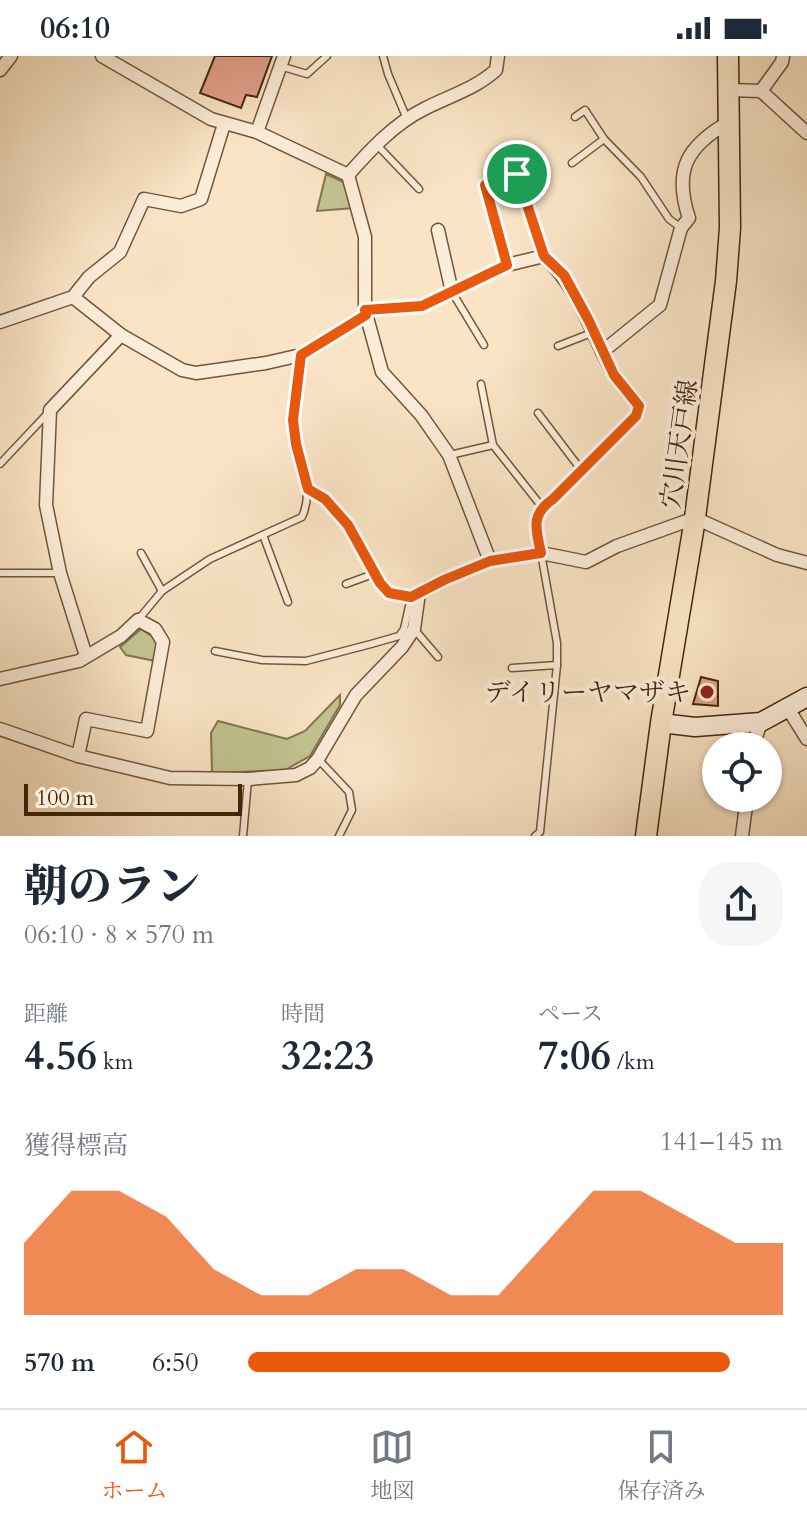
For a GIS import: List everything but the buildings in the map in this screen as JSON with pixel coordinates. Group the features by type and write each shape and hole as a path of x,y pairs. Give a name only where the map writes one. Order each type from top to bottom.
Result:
{"main road":[{"name":"穴川天戸線","path":"646,836 695,518 726,281 730,228 728,56"}],"street":[{"path":"0,70 11,56"},
{"path":"102,56 224,124 257,132 348,175 365,237 366,312 382,372 421,415 449,455 490,561"},
{"path":"348,175 376,144 407,119 462,93 490,75 496,70 498,56"},
{"path":"761,91 783,59 796,56"},
{"path":"257,132 282,61"},
{"path":"729,90 761,91 807,133"},
{"path":"602,352 660,305 681,228 689,218 682,196 681,179 689,155 704,136 729,122"},
{"path":"0,322 73,297 89,277 120,252 144,199 181,206 201,199 224,124"},
{"path":"438,230 452,292"},
{"path":"73,297 121,335 182,370 196,373 301,355 366,312 422,306 507,265 544,256 564,275 614,375 639,406 636,416 542,507 535,524 541,553"},
{"path":"86,656 60,573 46,505 50,410 121,335"},
{"path":"0,729 78,756 170,778 249,779 296,775 310,768 318,759 356,695 402,647 414,629 415,595 490,561 541,553 586,562 617,546 695,518 777,555 807,563"},
{"path":"0,680 79,661 121,636 138,620 155,629 163,642 147,731 86,719 78,756"},
{"path":"661,723 695,727 761,722 807,697"},
{"path":"787,707 807,739"},
{"path":"758,732 761,722"},
{"path":"742,836 745,812"}],"lane":[{"path":"282,61 307,74 327,56"},
{"path":"383,56 407,119"},
{"path":"575,117 585,110 604,139 641,177 669,219 681,228"},
{"path":"572,163 604,139"},
{"path":"376,144 419,189"},
{"path":"507,265 485,185 517,174 544,256"},
{"path":"452,292 484,345"},
{"path":"558,346 594,332"},
{"path":"138,620 162,591 210,559 302,517 308,504 308,489 293,420 301,355"},
{"path":"481,384 493,445 542,507"},
{"path":"0,464 50,410"},
{"path":"538,413 582,471"},
{"path":"449,455 493,445"},
{"path":"215,651 262,660 306,661 399,636 404,629 415,595 389,593 380,583 348,525 325,499 308,489"},
{"path":"263,535 288,602"},
{"path":"141,553 162,591"},
{"path":"535,836 540,832 557,665 557,643 541,553"},
{"path":"0,573 60,573"},
{"path":"346,584 376,573"},
{"path":"414,629 438,657"},
{"path":"512,668 557,665"},
{"path":"318,759 349,792 352,810 339,836"},
{"path":"243,836 249,779"}],"green space":[{"path":"326,174 348,184 354,208 317,211"},
{"path":"141,629 153,637 158,646 155,661 126,655 120,647"},
{"path":"340,695 340,705 310,756 285,770 212,773 211,733 218,721 287,739 305,731"}],"place":[{"name":"デイリーヤマザキ","path":"707,692"}],"route":[{"path":"517,174 544,256 564,275 614,375 639,406 636,416 542,507 535,524 541,553 490,561 411,597 389,593 380,583 348,525 325,499 308,489 293,420 301,355 366,315 365,310 422,306 507,265 485,185 517,174"}]}
